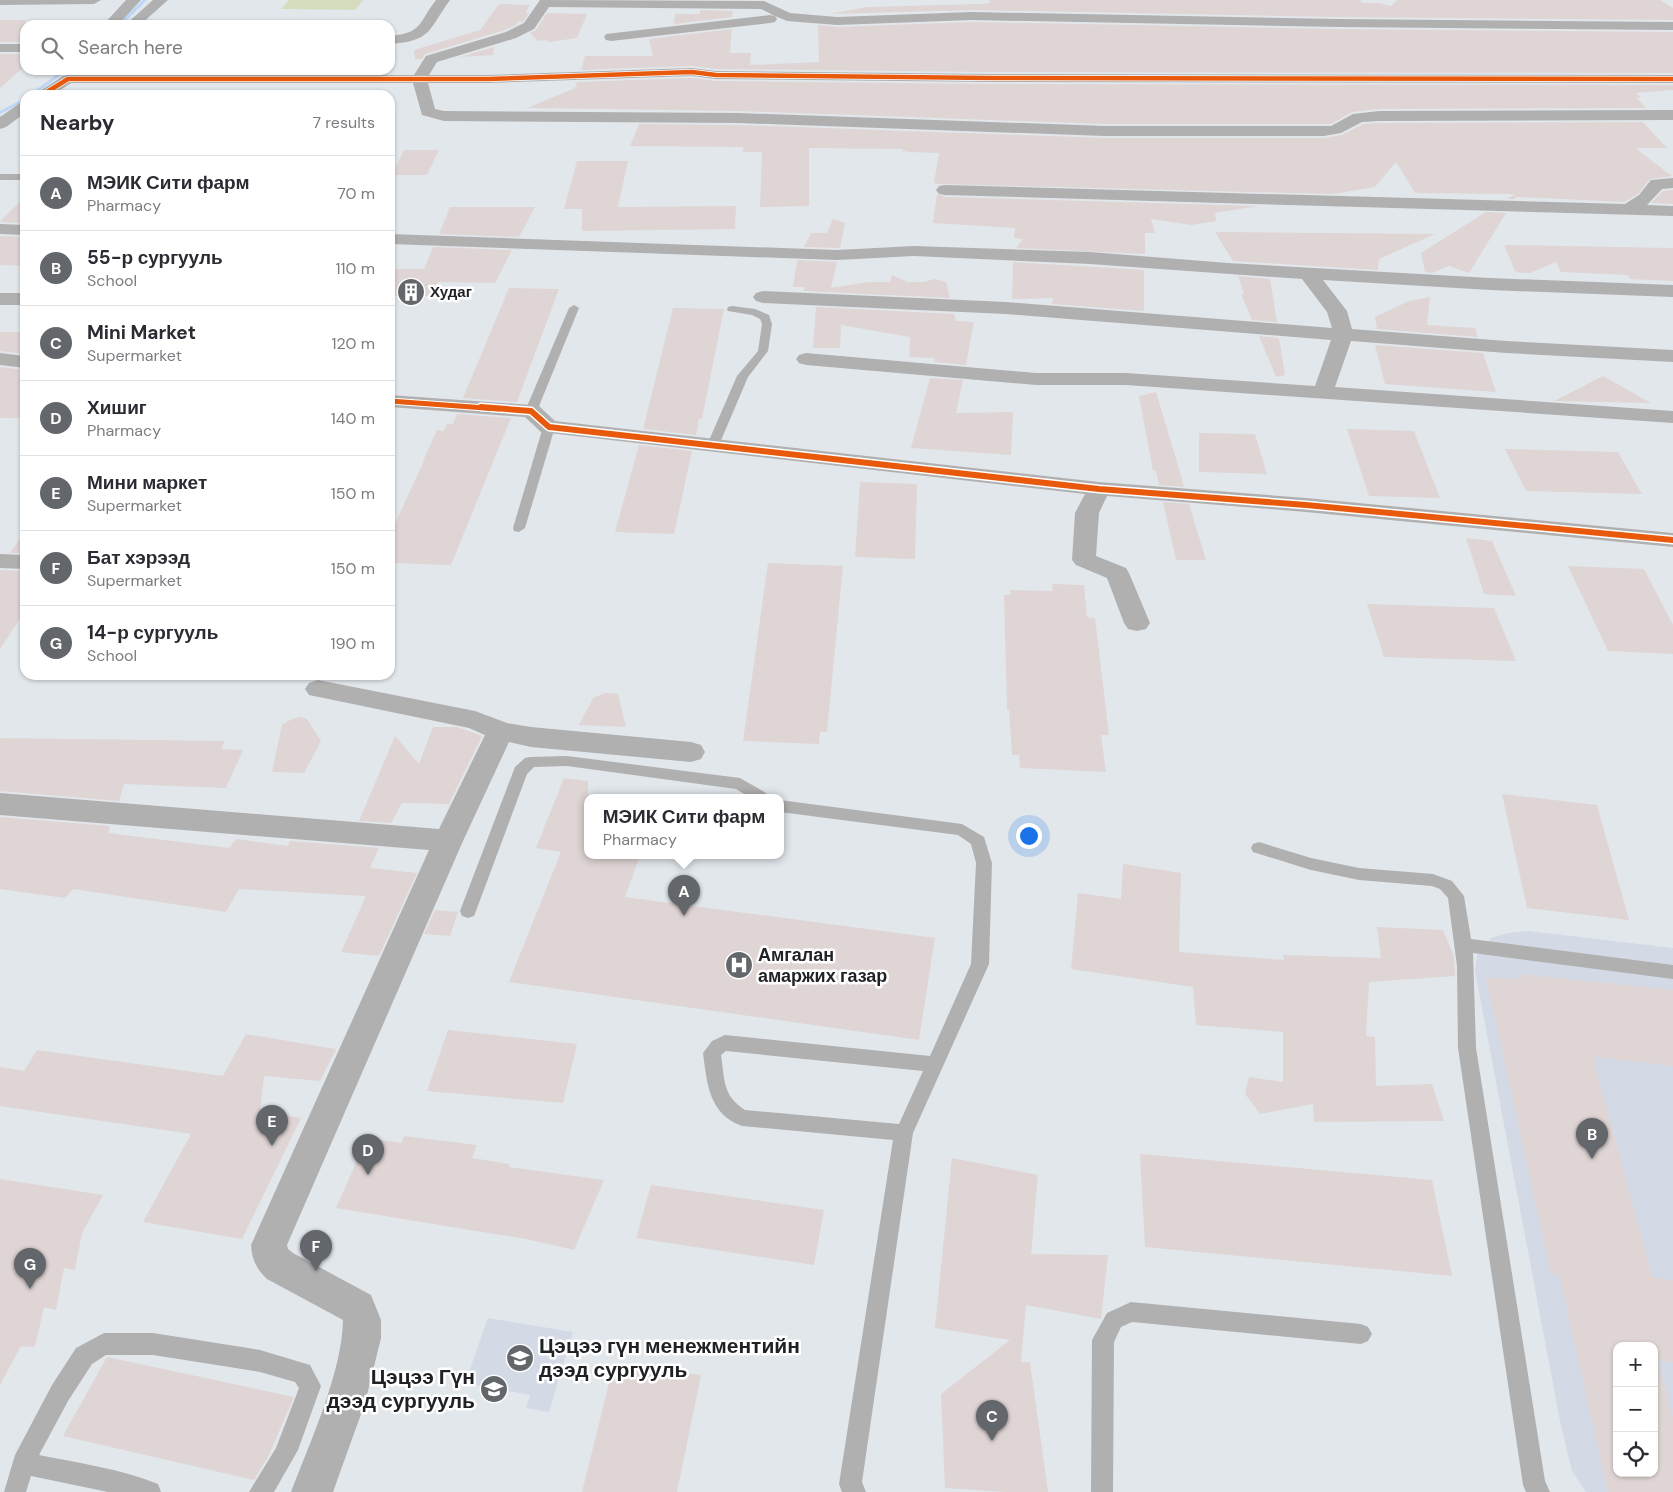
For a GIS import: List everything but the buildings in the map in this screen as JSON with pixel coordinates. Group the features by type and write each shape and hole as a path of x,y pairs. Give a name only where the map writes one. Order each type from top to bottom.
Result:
{"street":[{"path":"0,1 94,0"},
{"path":"115,20 134,0"},
{"path":"138,20 161,0"},
{"path":"395,40 411,38 425,31 436,9 443,0"},
{"path":"787,17 764,5 547,2 529,26 511,35 431,59 419,79 428,112 444,116 739,118 1105,131 1324,131 1335,130 1359,117 1673,115"},
{"path":"787,17 801,10 832,6"},
{"path":"611,36 675,31 787,17 836,21 972,16 1338,23 1673,26"},
{"path":"0,48 20,48"},
{"path":"143,75 489,79 692,72 716,75 991,78 1673,78"},
{"path":"50,90 72,75"},
{"path":"1598,78 1630,115"},
{"path":"0,124 20,110"},
{"path":"1628,210 1645,199 1657,184 1673,183"},
{"path":"945,190 1673,211"},
{"path":"0,229 20,230"},
{"path":"395,239 837,255 914,251 1090,258 1308,274 1490,284 1673,291"},
{"path":"1308,274 1337,311 1343,334 1323,393"},
{"path":"763,298 1005,308 1552,351 1673,356"},
{"path":"0,299 20,299"},
{"path":"0,359 20,361"},
{"path":"806,359 1036,379 1126,379 1673,417"},
{"path":"395,401 532,410 549,427 1099,489 1306,505 1673,540"},
{"path":"1099,489 1087,514 1084,560 1117,573 1137,623"},
{"path":"0,561 20,562"},
{"path":"318,689 475,720 501,730 531,737 691,752"},
{"path":"312,1492 345,1403 362,1338 362,1320 358,1308 280,1266 270,1257 269,1245 448,841 501,730"},
{"path":"0,804 448,841"}],"lane":[{"path":"0,177 20,177"},
{"path":"532,410 574,308"},
{"path":"713,444 743,376 763,351 765,317 755,312 732,309"},
{"path":"520,528 549,427"},
{"path":"468,911 520,771 530,762 567,762 740,784 756,794"},
{"path":"784,807 962,830 978,841 984,863 980,964 904,1133 850,1484 855,1492"},
{"path":"1259,848 1311,864 1359,874 1433,880 1446,885 1456,896 1466,966 1467,1048 1534,1485 1539,1492"},
{"path":"1464,945 1673,972"},
{"path":"904,1133 742,1118 727,1109 719,1098 712,1053 718,1046 725,1043 934,1064"},
{"path":"1102,1492 1103,1340 1114,1320 1131,1312 1361,1334"},
{"path":"15,1492 23,1463 60,1392 84,1356 104,1344 153,1344 260,1361 302,1373 310,1386 298,1426 267,1483 260,1492"},
{"path":"23,1463 102,1479 150,1492"}],"shaded area":[{"path":"1528,931 1673,948 1673,1492 1586,1492 1572,1471 1561,1426 1475,971 1477,956 1491,938 1508,933"},
{"name":"Цэцээ гүн менежментийн дээд сургууль","path":"488,1318 573,1332 549,1412 526,1408 530,1395 465,1383"}],"green space":[{"path":"289,0 363,0 355,10 281,9"}],"waterway":[{"path":"124,20 145,0"},
{"path":"38,90 59,75"},
{"path":"0,113 20,102"}],"cycle path":[{"path":"50,90 68,79 489,79 692,72 716,75 991,78 1673,79"},
{"path":"395,401 531,411 549,427 1099,489 1306,505 1673,540"}],"place":[{"name":"Худаг","path":"411,292"},
{"name":"МЭИК Сити фарм","path":"684,916"},
{"name":"Амгалан амаржих газар","path":"739,965"},
{"name":"Мини маркет","path":"272,1146"},
{"name":"55-р сургууль","path":"1592,1159"},
{"name":"Хишиг","path":"368,1175"},
{"name":"Бат хэрээд","path":"316,1271"},
{"name":"14-р сургууль","path":"30,1289"},
{"name":"Цэцээ гүн менежментийн дээд сургууль","path":"520,1358"},
{"name":"Цэцээ Гүн дээд сургууль","path":"494,1389"},
{"name":"Mini Market","path":"992,1441"}]}
